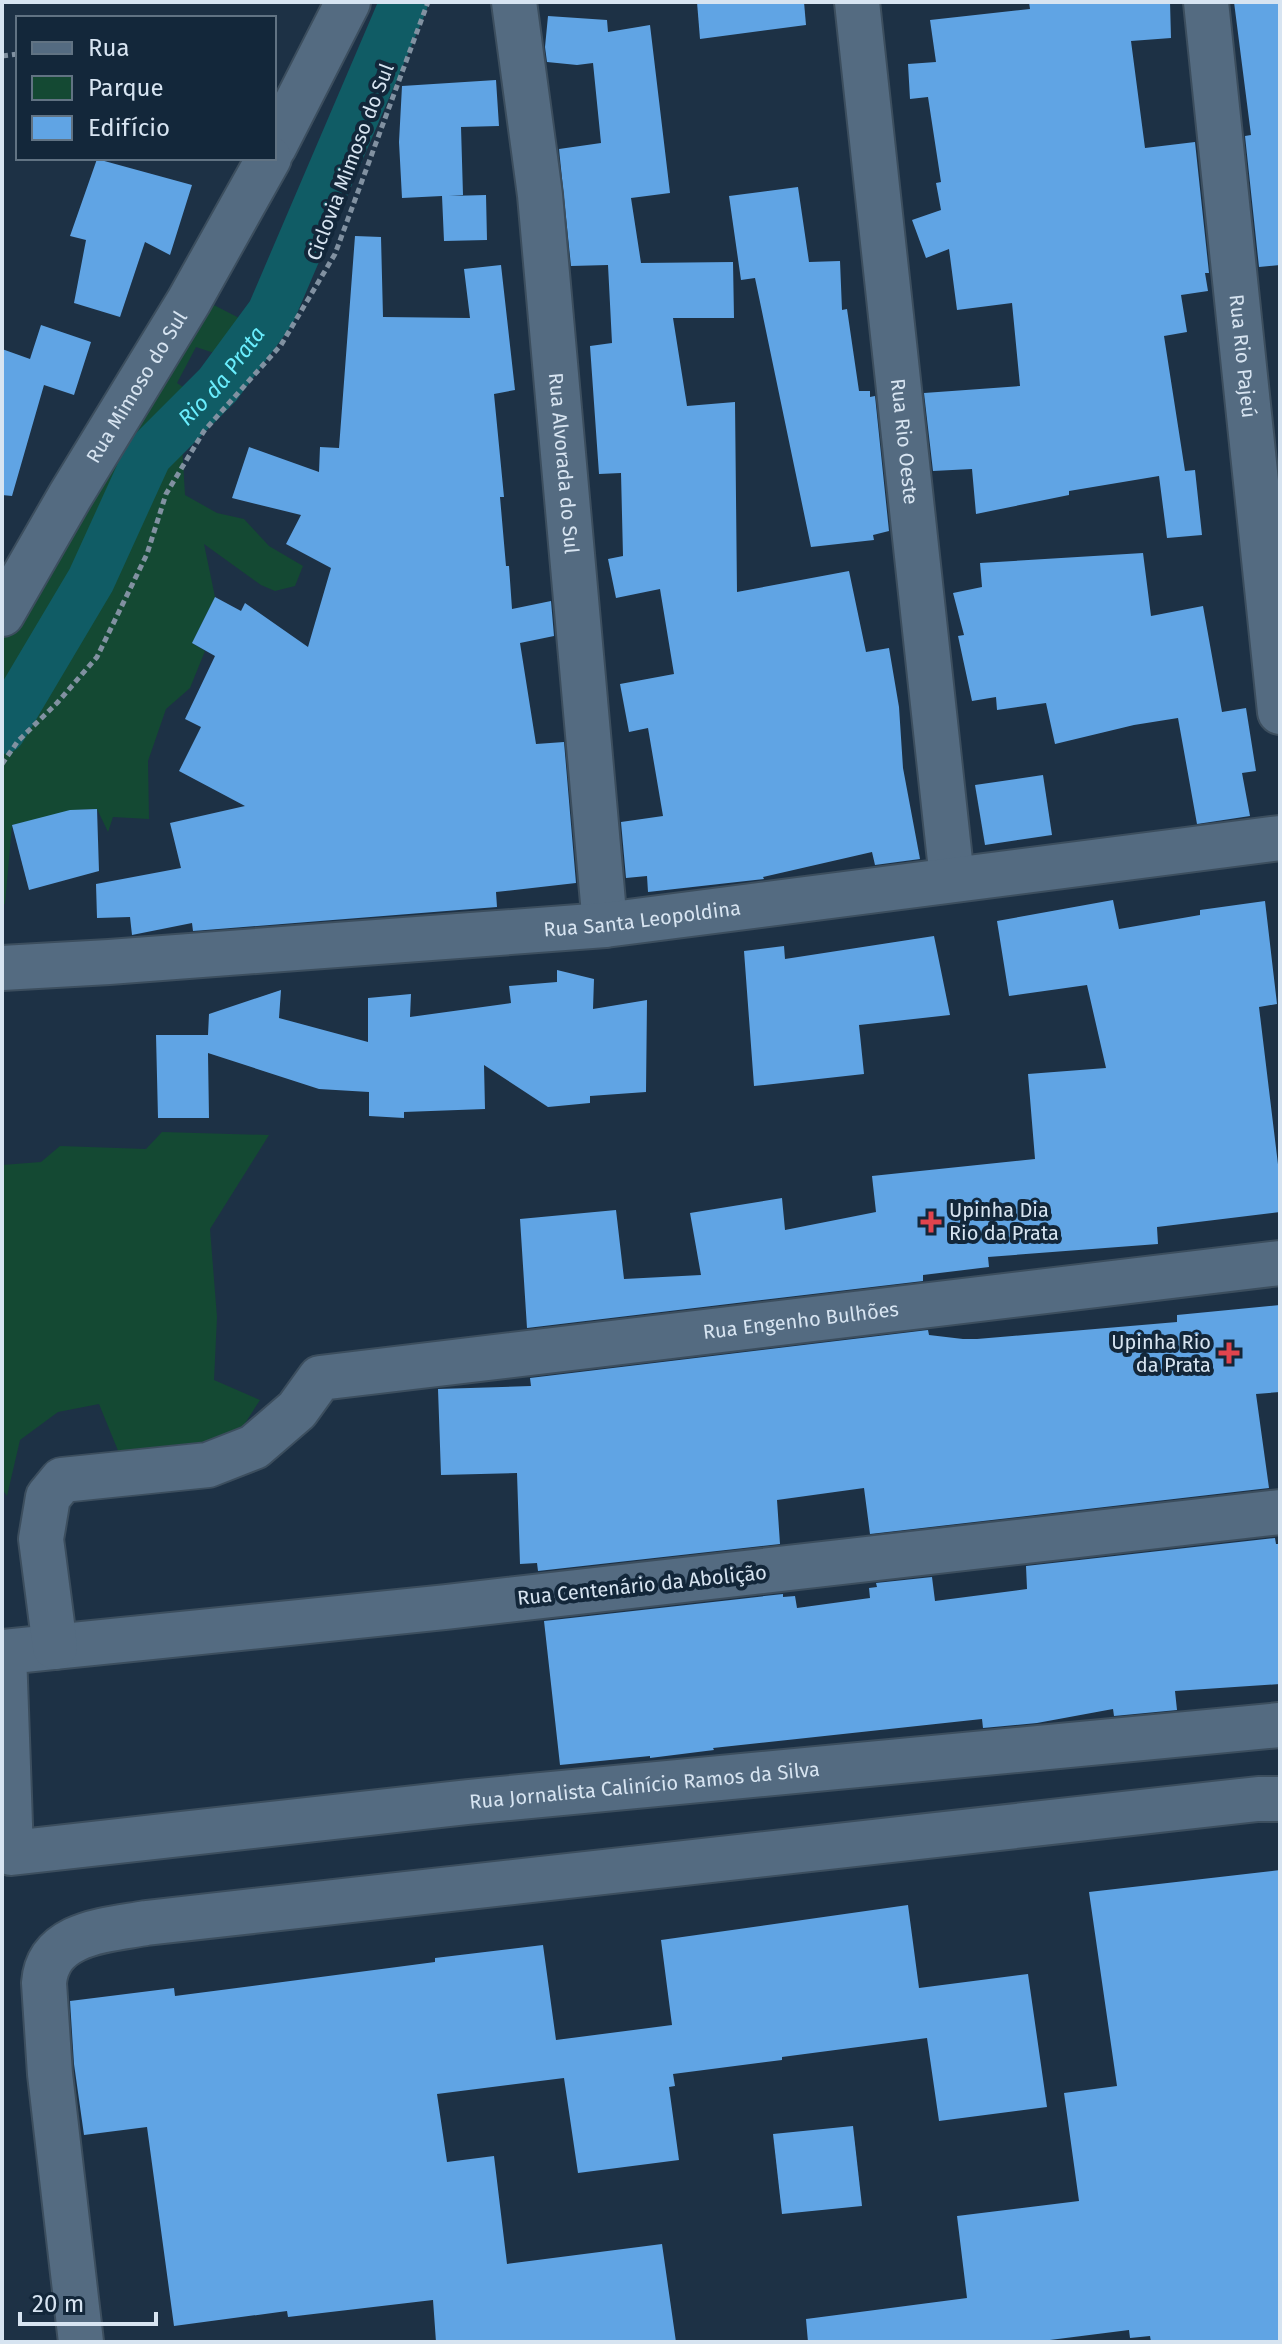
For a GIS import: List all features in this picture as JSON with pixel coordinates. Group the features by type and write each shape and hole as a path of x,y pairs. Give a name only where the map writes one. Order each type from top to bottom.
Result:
{"street":[{"path":"276,143 348,2"},
{"name":"Rua Alvorada do Sul","path":"514,2 540,195 605,925"},
{"name":"Rua Rio Oeste","path":"857,2 952,879"},
{"name":"Rua Rio Pajeú","path":"1206,2 1280,712"},
{"name":"Rua Mimoso do Sul","path":"2,614 189,301 268,160"},
{"name":"Rua Santa Leopoldina","path":"2,968 605,925 1280,838"},
{"name":"Rua Engenho Bulhões","path":"55,1647 41,1539 48,1497 62,1480 208,1465 254,1447 297,1410 320,1378 1280,1263"},
{"name":"Rua Centenário da Abolição","path":"11,1853 4,1652 446,1607 1280,1512"},
{"name":"Rua Jornalista Calinício Ramos da Silva","path":"11,1853 468,1802 1280,1725"},
{"path":"81,2342 50,2074 44,1983 46,1969 55,1952 81,1937 146,1923 1280,1799"}],"path":[{"name":"Ciclovia Mimoso do Sul","path":"2,764 18,741 97,657 147,554 166,494 204,431 281,345 335,254 428,2"}],"green space":[{"path":"206,301 247,322 226,357 196,347 177,383 213,407 182,445 185,495 217,513 244,519 269,546 303,566 295,586 275,591 261,585 204,544 215,597 192,643 205,651 190,688 166,709 148,761 149,819 113,817 108,832 97,809 77,810 12,825 5,904 2,904 2,640 106,457 127,454 137,441 122,430"},
{"path":"162,1132 269,1135 210,1229 217,1317 214,1380 260,1400 226,1453 119,1453 99,1404 58,1412 20,1440 7,1496 2,1489 2,1165 41,1162 60,1146 146,1149"}],"building":[{"path":"697,2 804,2 806,25 700,39"},
{"path":"1029,2 1170,2 1171,38 1131,41 1145,148 1195,142 1209,273 1205,273 1208,291 1181,295 1187,332 1164,336 1185,471 1195,470 1202,535 1167,538 1159,476 1069,491 1069,495 976,514 972,469 933,471 924,393 1020,386 1012,303 957,310 949,249 926,258 912,220 941,210 936,183 941,182 928,97 910,99 908,64 936,62 930,20 1030,9"},
{"path":"1234,2 1280,2 1280,265 1259,267 1245,136 1251,135"},
{"path":"548,16 607,20 608,32 650,25 670,193 631,198 641,263 733,262 734,318 673,318 687,406 735,402 737,592 849,571 866,652 889,648 899,707 903,768 920,859 875,865 872,852 764,879 648,892 647,876 626,878 621,822 663,816 648,728 629,732 620,684 674,674 660,589 616,598 608,559 623,556 621,473 599,474 590,346 612,343 608,265 571,266 559,149 601,143 593,63 547,62"},
{"path":"496,80 499,126 461,127 463,195 449,196 486,195 487,240 444,241 442,196 402,198 399,142 402,86"},
{"path":"97,160 192,185 170,255 145,242 120,317 74,303 86,240 70,236"},
{"path":"798,187 809,262 840,261 842,310 847,309 859,391 870,391 870,397 875,396 889,531 873,535 874,540 811,547 755,278 741,280 729,196"},
{"path":"355,236 381,237 383,317 470,318 464,269 501,265 515,390 494,394 504,497 500,497 506,566 509,566 512,609 551,601 554,636 520,643 536,744 564,742 576,883 496,892 497,907 193,931 192,923 132,935 130,917 97,918 96,884 181,868 170,823 245,806 179,771 201,727 185,719 215,656 192,643 215,597 241,611 245,603 308,647 331,568 286,544 301,515 232,498 249,447 319,472 320,447 339,448"},
{"path":"41,325 91,342 74,395 44,385 12,496 2,495 2,349 30,359"},
{"path":"1143,553 1151,616 1203,606 1222,712 1246,708 1256,771 1242,773 1250,816 1197,824 1178,718 1055,744 1046,703 997,710 996,697 972,701 958,636 964,635 953,593 982,587 980,563"},
{"path":"1043,775 1052,835 985,845 975,785"},
{"path":"97,809 99,871 29,890 12,825 70,810"},
{"path":"1113,900 1119,929 1200,915 1200,910 1265,901 1277,1004 1259,1007 1280,1181 1280,1212 1157,1227 1158,1244 988,1257 989,1267 923,1275 923,1281 527,1328 520,1219 616,1210 624,1279 701,1275 690,1213 782,1198 785,1230 876,1212 872,1176 1035,1159 1028,1074 1106,1068 1087,985 1009,996 997,921"},
{"path":"934,936 950,1015 859,1025 864,1074 754,1086 744,951 784,946 785,959"},
{"path":"557,970 594,979 593,1009 647,1000 646,1092 590,1096 590,1103 548,1107 484,1065 485,1109 404,1112 404,1118 369,1116 369,1092 319,1089 208,1053 209,1118 158,1118 156,1035 208,1035 209,1014 281,990 279,1018 368,1042 368,998 411,994 410,1017 511,1003 509,986 557,982"},
{"path":"1280,1305 1280,1392 1256,1394 1269,1488 870,1534 864,1488 777,1500 780,1544 538,1571 537,1563 520,1564 517,1473 441,1475 438,1389 531,1386 530,1378 928,1330 929,1335 977,1339 1177,1322 1177,1315"},
{"path":"1275,1538 1276,1544 1280,1544 1280,1684 1175,1691 1177,1710 1114,1716 1113,1709 1037,1723 983,1728 982,1719 713,1748 650,1758 560,1765 544,1621 783,1594 783,1597 795,1596 797,1608 870,1598 869,1588 877,1587 876,1583 932,1577 935,1601 1027,1589 1026,1566"},
{"path":"1280,1870 1280,2342 1151,2342 1150,2336 1130,2338 1129,2330 1034,2342 808,2342 806,2319 967,2298 957,2216 1079,2201 1064,2093 1117,2086 1089,1892"},
{"path":"908,1905 919,1988 1028,1974 1047,2107 939,2121 927,2038 782,2057 782,2060 673,2074 675,2086 669,2087 679,2160 578,2173 564,2078 437,2094 447,2162 494,2156 507,2264 662,2244 676,2342 436,2342 433,2300 288,2317 287,2311 174,2326 147,2127 84,2135 74,2064 70,2001 174,1988 175,1996 543,1945 556,2040 672,2025 661,1940"},
{"path":"853,2126 862,2206 782,2214 773,2134"}],"waterway":[{"name":"Rio da Prata","path":"2,730 91,580 148,455 218,385 271,313 404,2"}],"place":[{"name":"Upinha Dia Rio da Prata","path":"931,1222"},
{"name":"Upinha Rio da Prata","path":"1229,1353"}]}
